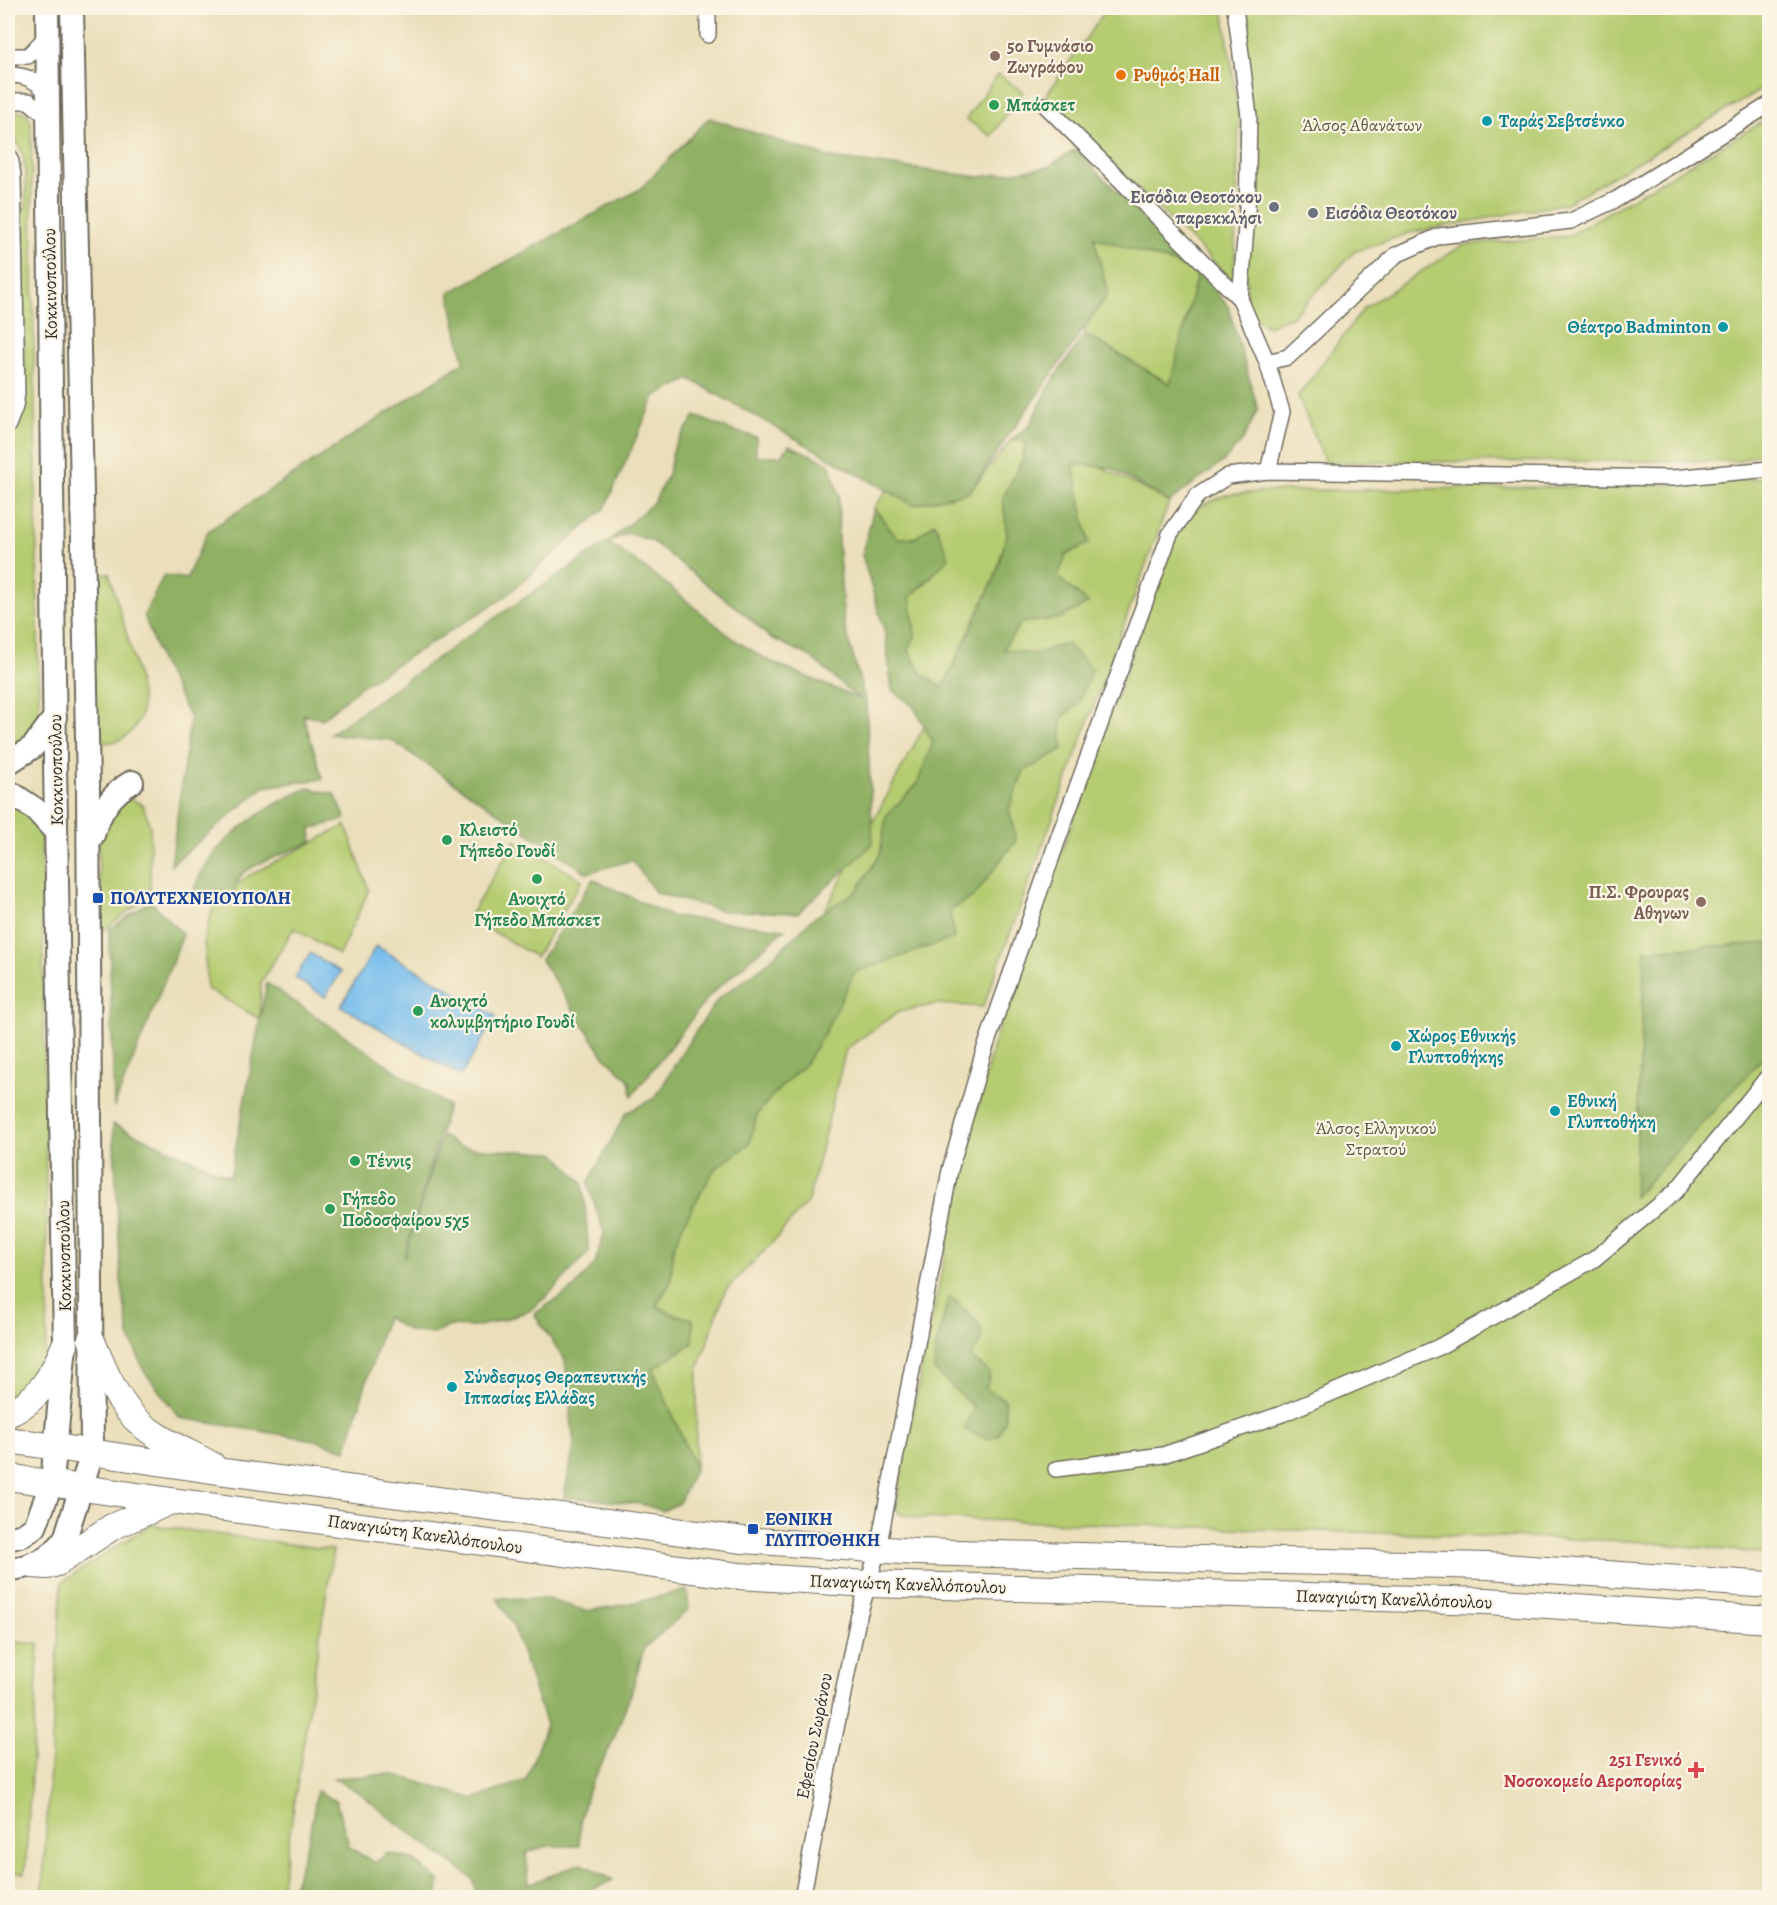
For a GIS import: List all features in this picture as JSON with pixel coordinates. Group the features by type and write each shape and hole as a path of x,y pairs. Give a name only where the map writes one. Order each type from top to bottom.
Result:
{"main road":[{"name":"Κοκκινοπούλου","path":"8,1539 23,1535 35,1527 52,1482 65,1345 56,832 47,8"},
{"name":"Κοκκινοπούλου","path":"20,1567 52,1554 65,1539 92,1453 89,848 72,8"},
{"path":"8,763 33,747 55,717"},
{"path":"89,848 97,820 122,788 132,782"},
{"path":"8,791 35,809 56,832"},
{"path":"91,1339 114,1390 131,1414 154,1432 225,1472"},
{"path":"8,1414 31,1401 41,1391 54,1371 65,1345"},
{"name":"Παναγιώτη Κανελλόπουλου","path":"8,1440 225,1472 742,1540 934,1552 1488,1566 1770,1585"},
{"path":"52,1482 92,1453"},
{"name":"Παναγιώτη Κανελλόπουλου","path":"8,1477 739,1576 869,1584 1487,1601 1770,1620"},
{"path":"20,1567 47,1566 57,1563 112,1527 172,1501"}],"street":[{"path":"708,8 708,35"},
{"path":"1235,8 1249,116 1247,216 1240,299"},
{"path":"8,56 28,56 48,36"},
{"path":"8,75 20,75 34,80 48,93"},
{"path":"8,101 29,101 48,118"},
{"path":"1268,362 1287,357 1396,255 1439,236 1571,221 1617,199 1770,104"},
{"path":"1045,105 1240,299 1268,362 1282,412 1268,471"},
{"path":"8,155 13,176 17,393 8,425"},
{"name":"Εφεσίου Σωράνου","path":"802,1898 858,1619 878,1549 950,1170 983,1054 1058,839 1170,534 1197,496 1228,476 1268,471 1673,478 1770,469"},
{"path":"1056,1469 1163,1455 1282,1414 1437,1348 1593,1260 1676,1191 1770,1074"}],"green space":[{"path":"1107,8 1223,8 1239,115 1234,282 1045,97"},
{"name":"Άλσος Αθανάτων","path":"1241,8 1769,8 1769,85 1567,203 1409,233 1354,252 1294,315 1268,326 1247,315"},
{"name":"Μπάσκετ","path":"998,74 1023,92 991,136 966,119"},
{"path":"23,111 31,121 39,717 36,731 8,756 8,442 19,423 25,393 22,209 26,208 26,170 18,144 13,136 8,136 8,113"},
{"path":"709,118 832,158 979,177 1048,167 1075,150 1198,271 1094,237 1108,294 969,492 913,505 690,379 655,396 605,508 504,598 361,686 322,719 303,715 323,779 264,787 171,865 190,718 160,660 144,615 164,575 186,579 208,531 464,362 449,293 640,189"},
{"path":"1769,118 1769,450 1739,461 1325,462 1298,396 1364,308 1463,245 1568,236"},
{"path":"1094,237 1198,271 1170,384 1085,334"},
{"path":"1198,271 1228,306 1258,409 1243,440 1224,461 1169,502 1112,468 1073,464 1089,543 1066,555 1058,577 1088,603 1061,618 1021,623 1003,649 1034,654 1066,643 1092,669 1078,704 1061,719 1063,749 1024,771 1009,809 1016,840 974,896 950,911 954,938 855,972 825,1032 806,1063 771,1097 757,1115 749,1144 714,1170 685,1221 673,1249 671,1282 656,1306 676,1315 693,1319 693,1343 653,1369 695,1468 679,1503 663,1511 642,1504 564,1497 574,1445 565,1360 534,1314 574,1288 595,1264 604,1233 588,1183 626,1113 656,1097 686,1046 719,998 764,966 812,919 857,891 880,854 886,816 917,784 933,742 913,706 892,690 885,633 862,555 874,508 897,538 915,538 935,523 949,558 910,597 915,636 908,650 921,673 943,688 995,577 1007,535 1003,498 1022,460 1026,442 1012,439 1029,426 1053,380 1085,334 1170,384"},
{"path":"695,416 730,430 756,437 756,456 782,456 789,445 829,463 839,494 838,542 844,624 866,702 873,844 798,913 724,911 656,893 632,860 587,873 391,740 330,734 471,634 608,542 654,502 668,474 674,447","holes":["627,533 652,541 749,618 769,637 810,656 862,700 769,661 733,639 664,582 608,542"]},
{"path":"1012,439 1026,442 1022,460 1003,498 1007,535 995,577 943,688 921,673 908,649 915,636 910,597 932,577 935,523 915,538 897,538 874,508 887,490 913,505 969,492"},
{"path":"1073,452 1169,502 983,1007 937,1004 898,1012 846,1049 808,1201 773,1242 725,1291 698,1370 695,1468 619,1290"},
{"name":"Άλσος Ελληνικού Στρατού","path":"1769,477 1769,1554 1630,1541 918,1518 899,1514 896,1506 905,1450 961,1177 993,1045 1150,603 1175,538 1195,509 1225,495 1269,491 1610,486 1713,483"},
{"path":"109,573 130,645 142,702 139,721 131,732 114,742 100,742 94,725 90,577"},
{"path":"308,788 335,794 346,819 311,829 312,841 245,872 239,879 231,899 191,895 208,861 226,841 259,815"},
{"path":"131,799 143,805 150,826 150,895 101,932 98,844 114,805"},
{"path":"8,801 41,826 48,1305 45,1348 38,1374 21,1394 8,1401"},
{"path":"346,825 369,890 339,955 294,928 261,982 260,1019 207,989 204,938 215,902 248,876"},
{"path":"515,840 582,880 536,957 469,917"},
{"path":"593,879 670,916 785,929 710,995 632,1096 629,1080 603,1055 541,960"},
{"path":"150,901 183,935 114,1107 109,930"},
{"path":"1769,943 1769,1051 1634,1197 1645,950"},
{"path":"267,983 448,1106 404,1258 442,1136 458,1146 555,1153 583,1184 589,1252 546,1297 529,1311 475,1327 450,1326 433,1334 409,1331 386,1317 346,1450 315,1440 180,1418 144,1371 129,1335 121,1280 113,1124 230,1177"},
{"path":"949,1296 976,1321 981,1333 980,1342 970,1356 990,1373 986,1389 1005,1400 1005,1420 999,1435 987,1439 964,1429 974,1407 934,1370 936,1347"},
{"path":"150,1525 333,1550 280,1897 42,1897 62,1582"},
{"path":"687,1590 689,1609 644,1648 632,1691 612,1743 588,1791 580,1822 579,1846 548,1846 526,1853 529,1884 581,1863 613,1880 576,1897 477,1897 473,1879 361,1794 334,1778 392,1774 474,1799 526,1780 546,1725 513,1625 497,1598 547,1599 586,1611"},
{"path":"8,1641 39,1644 25,1873 8,1872"},
{"path":"317,1791 336,1801 350,1848 375,1863 388,1853 412,1859 439,1881 438,1897 290,1897 309,1837"}],"water":[{"name":"Ανοιχτό κολυμβητήριο Γουδί","path":"376,946 496,1016 461,1076 341,1006"},
{"path":"310,953 341,972 325,997 295,978"}],"place":[{"name":"5ο Γυμνάσιο Ζωγράφου","path":"995,56"},
{"name":"Ρυθμός Hall","path":"1121,75"},
{"name":"Μπάσκετ","path":"994,105"},
{"name":"Ταράς Σεβτσένκο","path":"1487,121"},
{"name":"Εισόδια Θεοτόκου παρεκκλήσι","path":"1274,207"},
{"name":"Εισόδια Θεοτόκου","path":"1313,213"},
{"name":"Θέατρο Badminton","path":"1723,327"},
{"name":"Κλειστό Γήπεδο Γουδί","path":"447,840"},
{"name":"Ανοιχτό Γήπεδο Μπάσκετ","path":"537,879"},
{"name":"ΠΟΛΥΤΕΧΝΕΙΟΥΠΟΛΗ","path":"98,898"},
{"name":"Π.Σ. Φρουρας Αθηνων","path":"1701,902"},
{"name":"Ανοιχτό κολυμβητήριο Γουδί","path":"418,1011"},
{"name":"Χώρος Εθνικής Γλυπτοθήκης","path":"1396,1046"},
{"name":"Εθνική Γλυπτοθήκη","path":"1555,1111"},
{"name":"Τέννις","path":"355,1161"},
{"name":"Γήπεδο Ποδοσφαίρου 5χ5","path":"330,1209"},
{"name":"Σύνδεσμος Θεραπευτικής Ιππασίας Ελλάδας","path":"452,1387"},
{"name":"ΕΘΝΙΚΗ ΓΛΥΠΤΟΘΗΚΗ","path":"753,1529"},
{"name":"251 Γενικό Νοσοκομείο Αεροπορίας","path":"1696,1770"}]}
